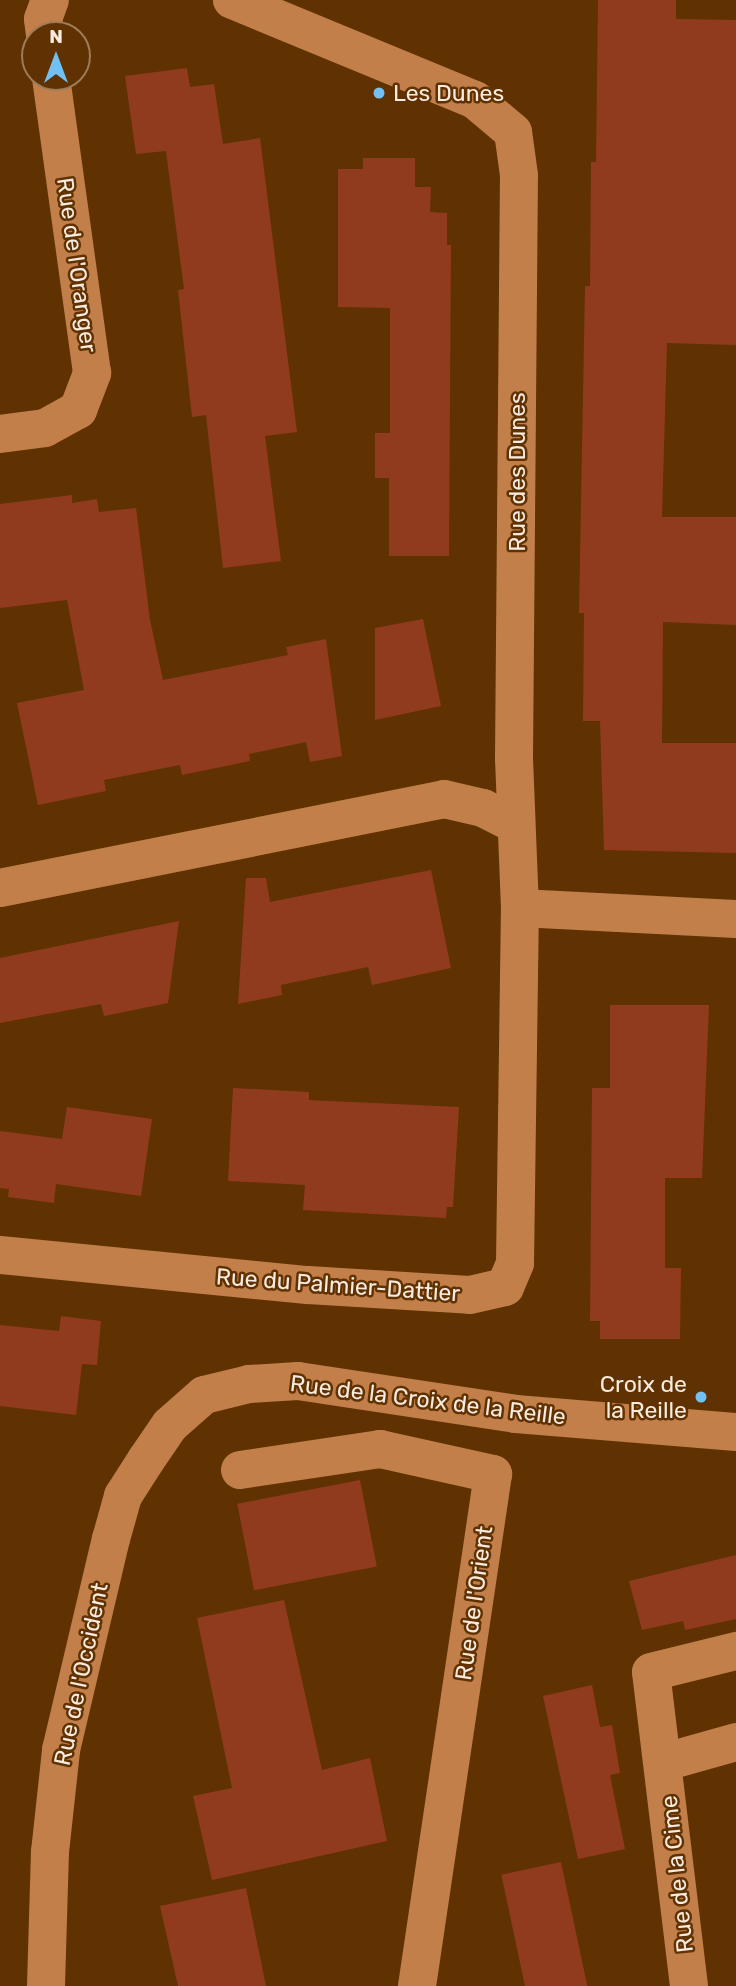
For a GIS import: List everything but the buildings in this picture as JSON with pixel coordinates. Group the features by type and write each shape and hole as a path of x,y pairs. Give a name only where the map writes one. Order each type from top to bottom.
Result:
{"street":[{"path":"43,21 50,0"},
{"name":"Rue des Dunes","path":"232,0 475,100 513,132 519,175 515,824 520,908"},
{"name":"Rue de l'Oranger","path":"0,434 45,428 78,410 92,373 53,91"},
{"path":"0,888 444,799 483,808 515,824"},
{"path":"520,908 736,919"},
{"name":"Rue du Palmier-Dattier","path":"0,1255 389,1290 470,1295 505,1287 515,1263 520,908"},
{"name":"Rue de la Croix de la Reille","path":"204,1395 249,1384 298,1381 516,1414 736,1432"},
{"name":"Rue de l'Occident","path":"46,1986 50,1852 61,1750 111,1539 123,1496 140,1469 170,1425 204,1395"},
{"name":"Rue de l'Orient","path":"240,1470 380,1449 493,1474 417,1986"},
{"name":"Rue de la Cime","path":"690,1986 651,1672 736,1651"},
{"path":"664,1762 736,1742"}],"place":[{"name":"Les Dunes","path":"379,93"},
{"name":"Croix de la Reille","path":"701,1397"}]}
